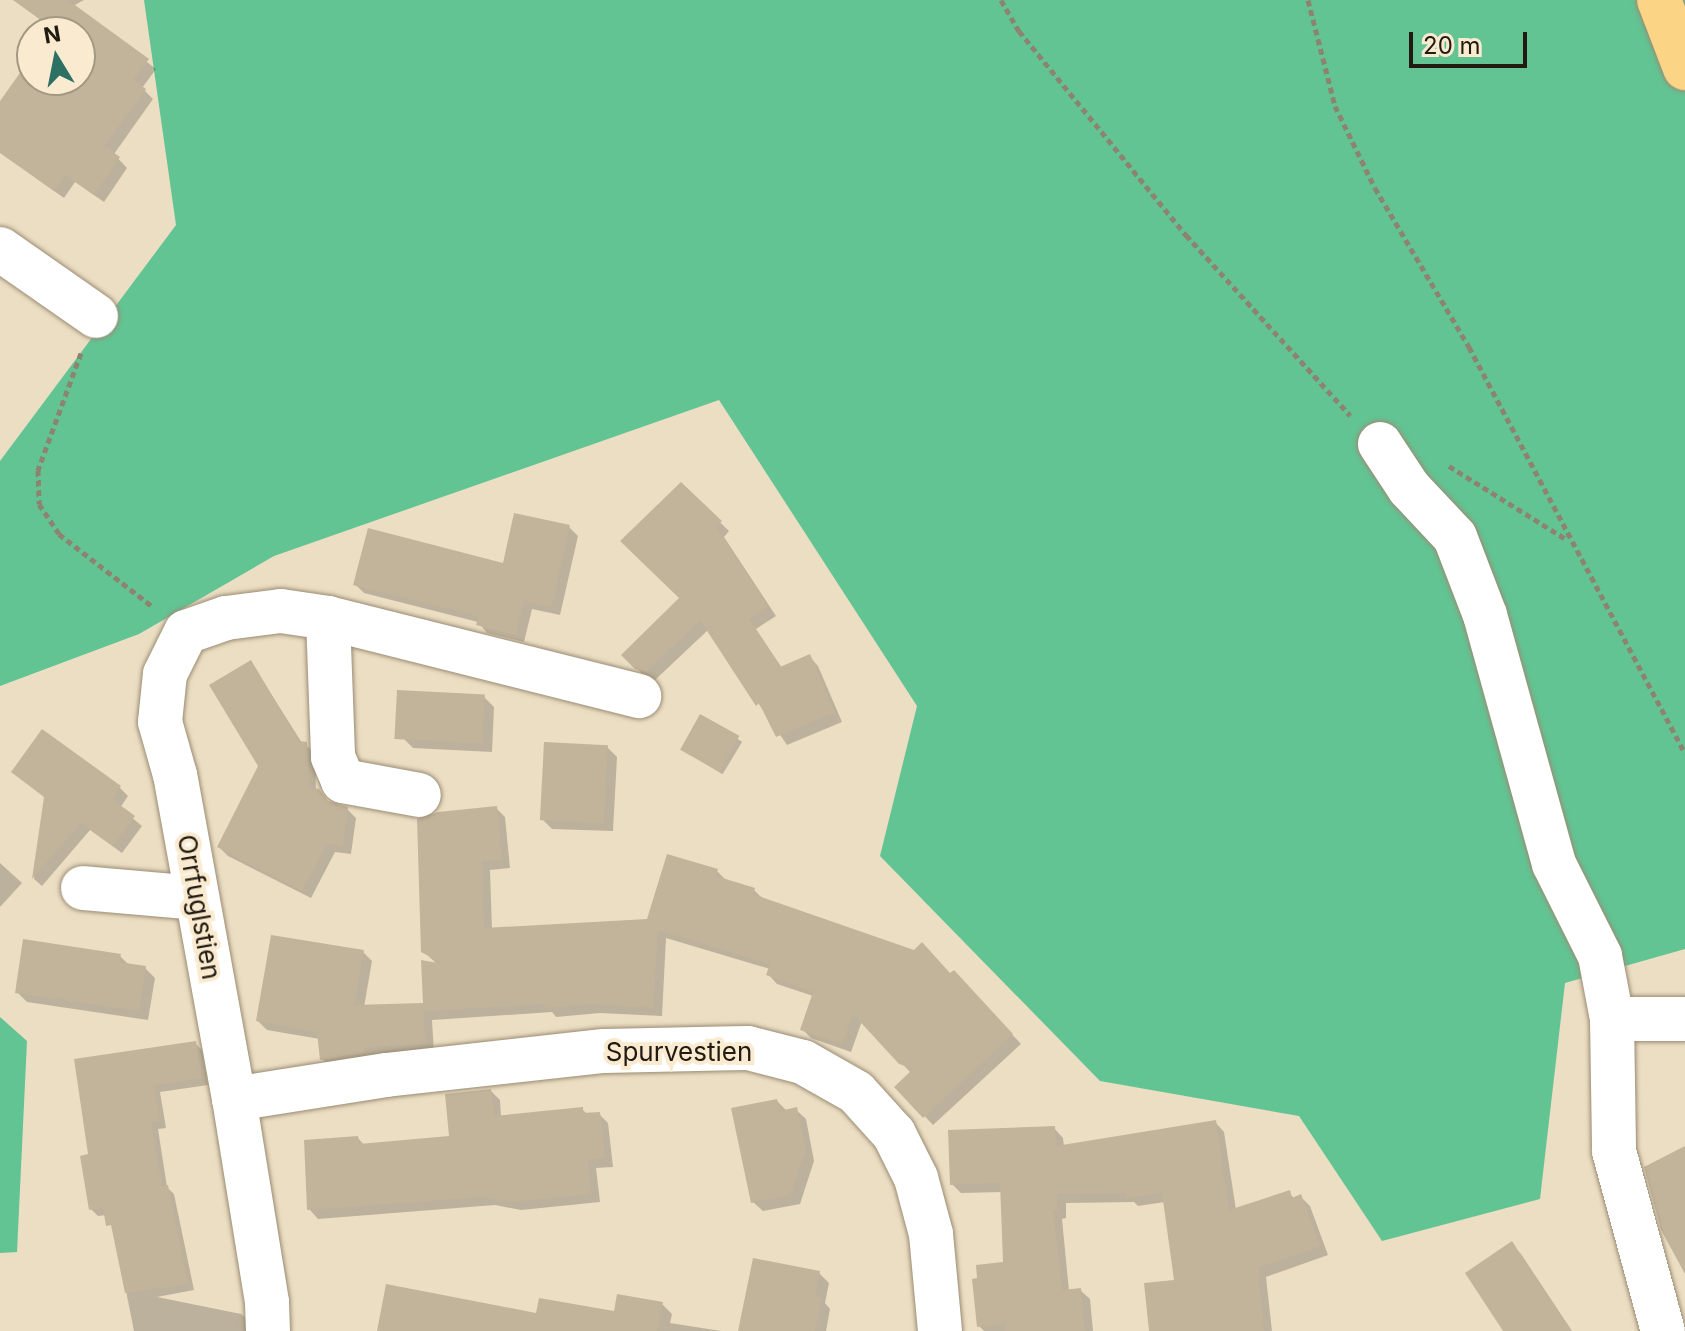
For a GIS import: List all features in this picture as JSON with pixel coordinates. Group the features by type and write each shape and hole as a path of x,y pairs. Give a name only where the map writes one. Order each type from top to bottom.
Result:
{"main road":[{"path":"1659,0 1685,68"}],"street":[{"path":"0,249 96,316"},
{"path":"1380,444 1409,488 1455,537 1485,615 1554,864 1600,956 1612,1019 1614,1151 1663,1331"},
{"path":"186,632 226,618 281,611 328,618 639,696"},
{"path":"328,618 333,757 343,781 419,795"},
{"name":"Orrfuglstien","path":"186,632 165,674 160,722 175,775 234,1099 267,1302 268,1331"},
{"path":"83,888 197,898"},
{"path":"1612,1019 1685,1019"},
{"name":"Spurvestien","path":"234,1099 386,1075 604,1051 748,1048 803,1062 856,1092 894,1134 916,1178 931,1234 940,1331"}],"path":[{"path":"1001,0 1019,31 1186,235 1380,444 1448,465 1569,541"},
{"path":"1308,0 1335,106 1375,188 1469,347 1569,541 1685,753"},
{"path":"96,316 38,470 39,504 59,534 186,632"}],"green space":[{"path":"144,0 1685,0 1685,949 1565,983 1540,1199 1382,1241 1299,1116 1100,1081 880,856 917,706 719,400 274,556 139,634 0,686 0,461 176,225"},
{"path":"0,1017 27,1041 17,1252 0,1253"}],"building":[{"path":"13,0 68,0 90,16 35,16"},
{"path":"96,20 149,59 133,80 146,89 104,146 120,157 94,195 66,175 54,191 0,152 0,101 16,78 16,96 96,96"},
{"path":"681,482 722,521 716,527 768,606 749,619 780,667 810,654 835,712 776,737 759,703 756,706 700,620 646,672 635,669 621,655 679,598 620,541"},
{"path":"514,513 570,525 551,608 524,601 516,635 476,625 478,616 353,585 368,528 503,563"},
{"path":"251,660 299,741 307,742 309,787 319,789 328,801 348,807 343,846 326,844 302,891 217,847 258,766 209,685"},
{"path":"397,690 485,695 482,744 394,739"},
{"path":"700,714 739,736 719,772 680,750"},
{"path":"42,729 121,786 112,799 135,816 113,846 81,823 32,879 44,797 11,772"},
{"path":"544,742 608,745 604,823 540,820"},
{"path":"497,806 502,860 482,861 484,928 647,919 667,854 718,869 716,876 755,888 753,894 914,950 922,942 950,973 954,970 1013,1034 923,1118 894,1087 913,1069 899,1064 853,1014 842,1044 800,1030 813,992 766,975 770,964 658,930 653,1008 590,1004 545,1008 545,1004 424,1011 425,1044 364,1047 365,1053 320,1060 317,1032 256,1021 271,935 364,950 354,1005 423,1003 421,960 444,964 421,952 417,819 438,812"},
{"path":"23,939 121,954 119,962 146,966 139,1011 15,993"},
{"path":"196,1041 202,1078 154,1085 160,1121 151,1122 162,1186 168,1185 188,1284 125,1293 111,1225 106,1226 103,1208 89,1210 80,1156 88,1154 74,1059"},
{"path":"491,1089 494,1116 583,1107 583,1113 600,1112 605,1158 588,1160 591,1194 511,1202 484,1197 307,1210 304,1140 358,1136 359,1144 449,1136 445,1094"},
{"path":"777,1099 780,1111 797,1107 806,1150 790,1195 751,1203 731,1108"},
{"path":"1216,1120 1229,1210 1290,1190 1292,1198 1301,1194 1320,1246 1258,1268 1264,1331 1149,1331 1144,1283 1174,1280 1162,1193 1127,1198 1126,1193 1057,1194 1058,1210 1053,1210 1062,1290 1081,1288 1085,1331 1006,1331 1005,1324 977,1327 972,1279 977,1278 976,1265 1003,1262 1000,1183 950,1185 948,1130 1055,1126 1056,1146"},
{"path":"1685,1146 1685,1274 1661,1230 1644,1167"},
{"path":"1512,1241 1571,1331 1503,1331 1465,1273"},
{"path":"753,1258 820,1271 815,1296 822,1298 815,1331 738,1331"},
{"path":"386,1284 536,1313 539,1298 614,1311 617,1294 663,1302 657,1331 377,1331"}]}
